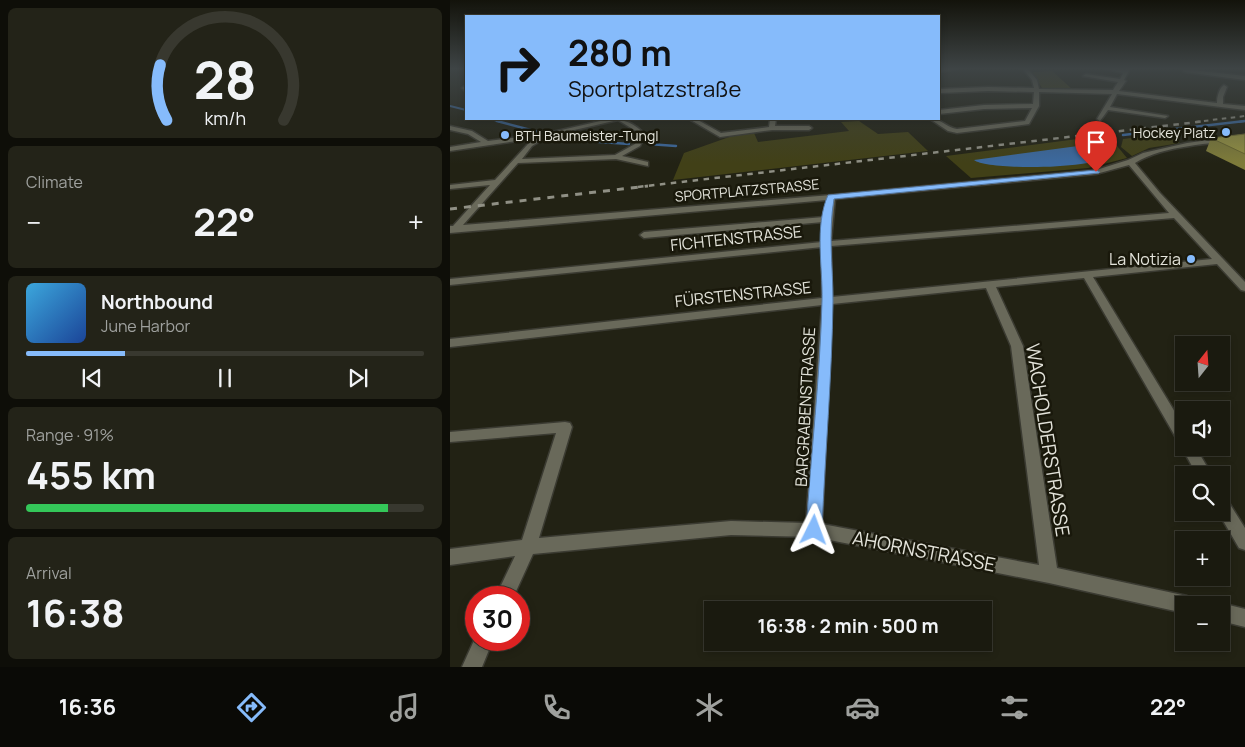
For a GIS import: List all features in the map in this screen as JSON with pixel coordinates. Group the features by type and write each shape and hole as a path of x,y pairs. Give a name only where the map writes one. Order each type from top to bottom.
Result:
{"street":[{"path":"935,120 950,130 957,132 1023,125 1029,122 1036,106 1036,100"},
{"path":"1100,118 1110,100"},
{"path":"1181,100 1245,108"},
{"path":"1220,100 1220,105"},
{"path":"940,112 998,106 1036,106"},
{"path":"1105,108 1165,116"},
{"path":"450,149 546,135 612,120"},
{"path":"616,157 638,145 643,136 638,130 622,120"},
{"path":"694,120 720,135 772,128 809,128"},
{"path":"772,128 773,120"},
{"path":"450,128 464,129 478,135 487,144"},
{"path":"452,230 530,145 546,135"},
{"name":"SPORTPLATZSTRASSE","path":"452,230 1096,172 1131,162 1143,155 1187,145 1245,137"},
{"path":"516,161 616,157 645,164"},
{"path":"1131,162 1175,215 1245,288"},
{"path":"450,187 497,182"},
{"name":"BARGRABENSTRASSE","path":"814,530 827,301 826,219 831,197"},
{"name":"FICHTENSTRASSE","path":"450,282 825,244 1175,215"},
{"name":"FICHTENSTRASSE","path":"644,235 826,219"},
{"name":"FÜRSTENSTRASSE","path":"450,343 827,301 1219,261"},
{"path":"1087,275 1175,424"},
{"name":"WACHOLDERSTRASSE","path":"990,284 1017,346 1049,575"},
{"path":"450,437 565,427 528,547 510,586"},
{"path":"1230,518 1245,543"},
{"name":"AHORNSTRASSE","path":"450,556 730,528 814,530 1049,575 1175,602"},
{"path":"1230,614 1245,618"},
{"path":"472,667 479,651"}],"shaded area":[{"path":"859,121 878,134 908,132 928,151 673,180 684,153 732,136 754,133 758,142 849,131 841,122"},
{"path":"1164,134 1180,143 1149,148 1132,156 1121,147 1123,139"},
{"path":"1108,135 1127,158 1088,168 971,178 946,156"}],"water":[{"path":"1078,146 1100,149 1108,155 1101,160 1086,163 1044,167 1000,166 983,164 974,160"}],"building":[{"path":"1245,134 1245,154 1211,138"}],"waterway":[{"path":"450,106 465,110"},
{"path":"494,120 501,122"},
{"path":"497,121 542,133"},
{"path":"1123,135 1245,121 1238,122"},
{"path":"559,135 586,141 629,144"},
{"path":"648,144 676,146"}],"railway":[{"path":"1195,122 1245,116"},
{"path":"638,187 1206,121"},
{"path":"450,209 648,186"}],"place":[{"name":"Hockey Platz","path":"1226,132"},
{"name":"BTH Baumeister-Tungl","path":"505,135"},
{"name":"La Notizia","path":"1191,259"}],"route":[{"path":"814,530 827,301 826,219 831,197 1096,172"}]}
